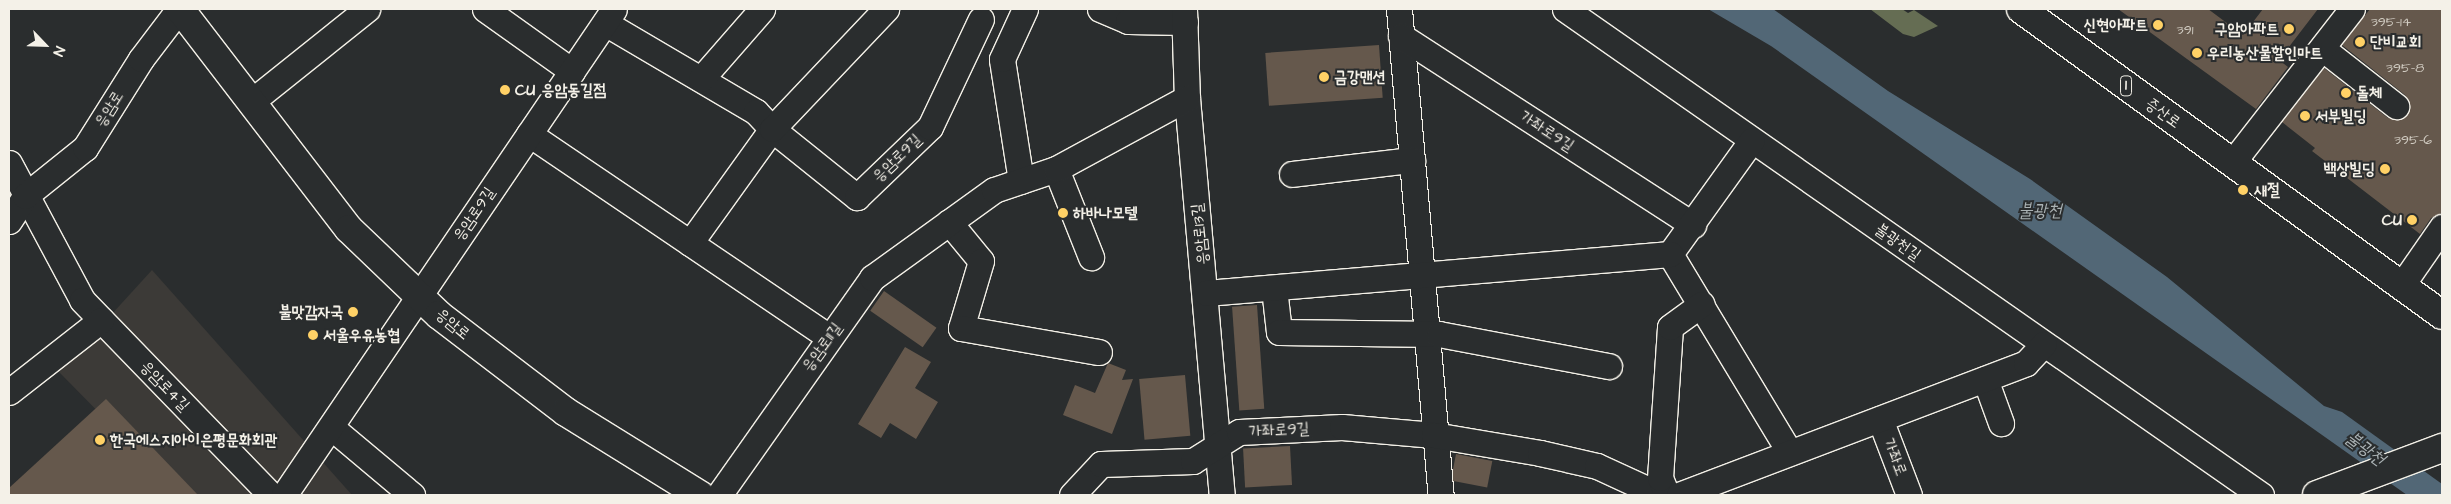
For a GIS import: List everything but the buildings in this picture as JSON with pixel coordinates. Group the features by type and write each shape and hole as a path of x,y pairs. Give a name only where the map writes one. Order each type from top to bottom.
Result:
{"main road":[{"name":"응암로","path":"179,9 349,229 420,295 439,316 566,412 700,495"},
{"name":"증산로","path":"2021,9 2442,315"},
{"path":"2316,495 2442,448"}],"street":[{"name":"응암로","path":"9,221 25,196 85,148 141,59 179,9"},
{"path":"251,102 367,9"},
{"path":"484,9 572,71"},
{"path":"701,79 762,9"},
{"path":"690,244 772,129 886,9"},
{"path":"1020,181 1002,60 1025,9"},
{"name":"응암로13길","path":"1100,9 1128,21 1184,15 1187,98 1206,293 1222,495"},
{"path":"1399,9 1434,435 1441,495"},
{"name":"불광천길","path":"1565,9 2261,495"},
{"path":"2232,164 2324,49 2352,9"},
{"name":"응암로9길","path":"284,495 609,16 701,79 756,112 772,129 857,197 930,127 975,14 1010,43"},
{"name":"가좌로9길","path":"1401,36 1693,225"},
{"path":"2324,49 2396,106"},
{"name":"응암로11길","path":"719,495 872,278 994,190 1056,169 1187,98"},
{"path":"529,134 829,337"},
{"path":"1206,293 1421,278 1670,254 1693,225 1752,140"},
{"path":"1292,174 1412,160"},
{"name":"응암로4길","path":"9,163 82,300 271,495"},
{"path":"1056,169 1091,257"},
{"path":"949,222 981,261 961,328 1099,352"},
{"path":"2401,286 2442,227"},
{"path":"1670,254 1702,304 1790,453"},
{"path":"1274,288 1279,332 1439,334 1609,366"},
{"path":"1667,495 1660,478 1670,327 1702,304"},
{"path":"9,392 101,320"},
{"path":"1679,495 2026,363 2044,344"},
{"path":"1985,379 2002,423"},
{"name":"가좌로","path":"1880,419 1910,495"},
{"name":"가좌로9길","path":"1218,447 1238,432 1342,426 1434,435 1597,466 1660,495"},
{"path":"330,427 412,495"},
{"path":"1072,495 1102,464 1193,461 1218,447"}],"shaded area":[{"path":"152,270 352,495 180,495 59,372"}],"green space":[{"path":"1870,9 1902,9 1908,13 1914,10 1938,26 1914,37 1903,34"}],"water":[{"name":"불광천","path":"1708,9 1773,9 1888,91 2030,179 2167,277 2324,406 2342,412 2442,484 2442,495 2407,495 1771,46"}],"place":[{"name":"신현아파트","path":"2158,25"},
{"name":"구암아파트","path":"2289,29"},
{"name":"단비교회","path":"2360,42"},
{"name":"우리농산물할인마트","path":"2197,53"},
{"name":"금강맨션","path":"1324,77"},
{"name":"CU 응암동길점","path":"505,90"},
{"name":"돌체","path":"2346,93"},
{"name":"서부빌딩","path":"2305,116"},
{"name":"백상빌딩","path":"2385,169"},
{"name":"새절","path":"2243,190"},
{"name":"하바나모텔","path":"1063,213"},
{"name":"CU","path":"2412,220"},
{"name":"불맛감자국","path":"353,312"},
{"name":"서울우유농협","path":"313,335"},
{"name":"한국에스지아이은평문화회관","path":"100,440"}]}
